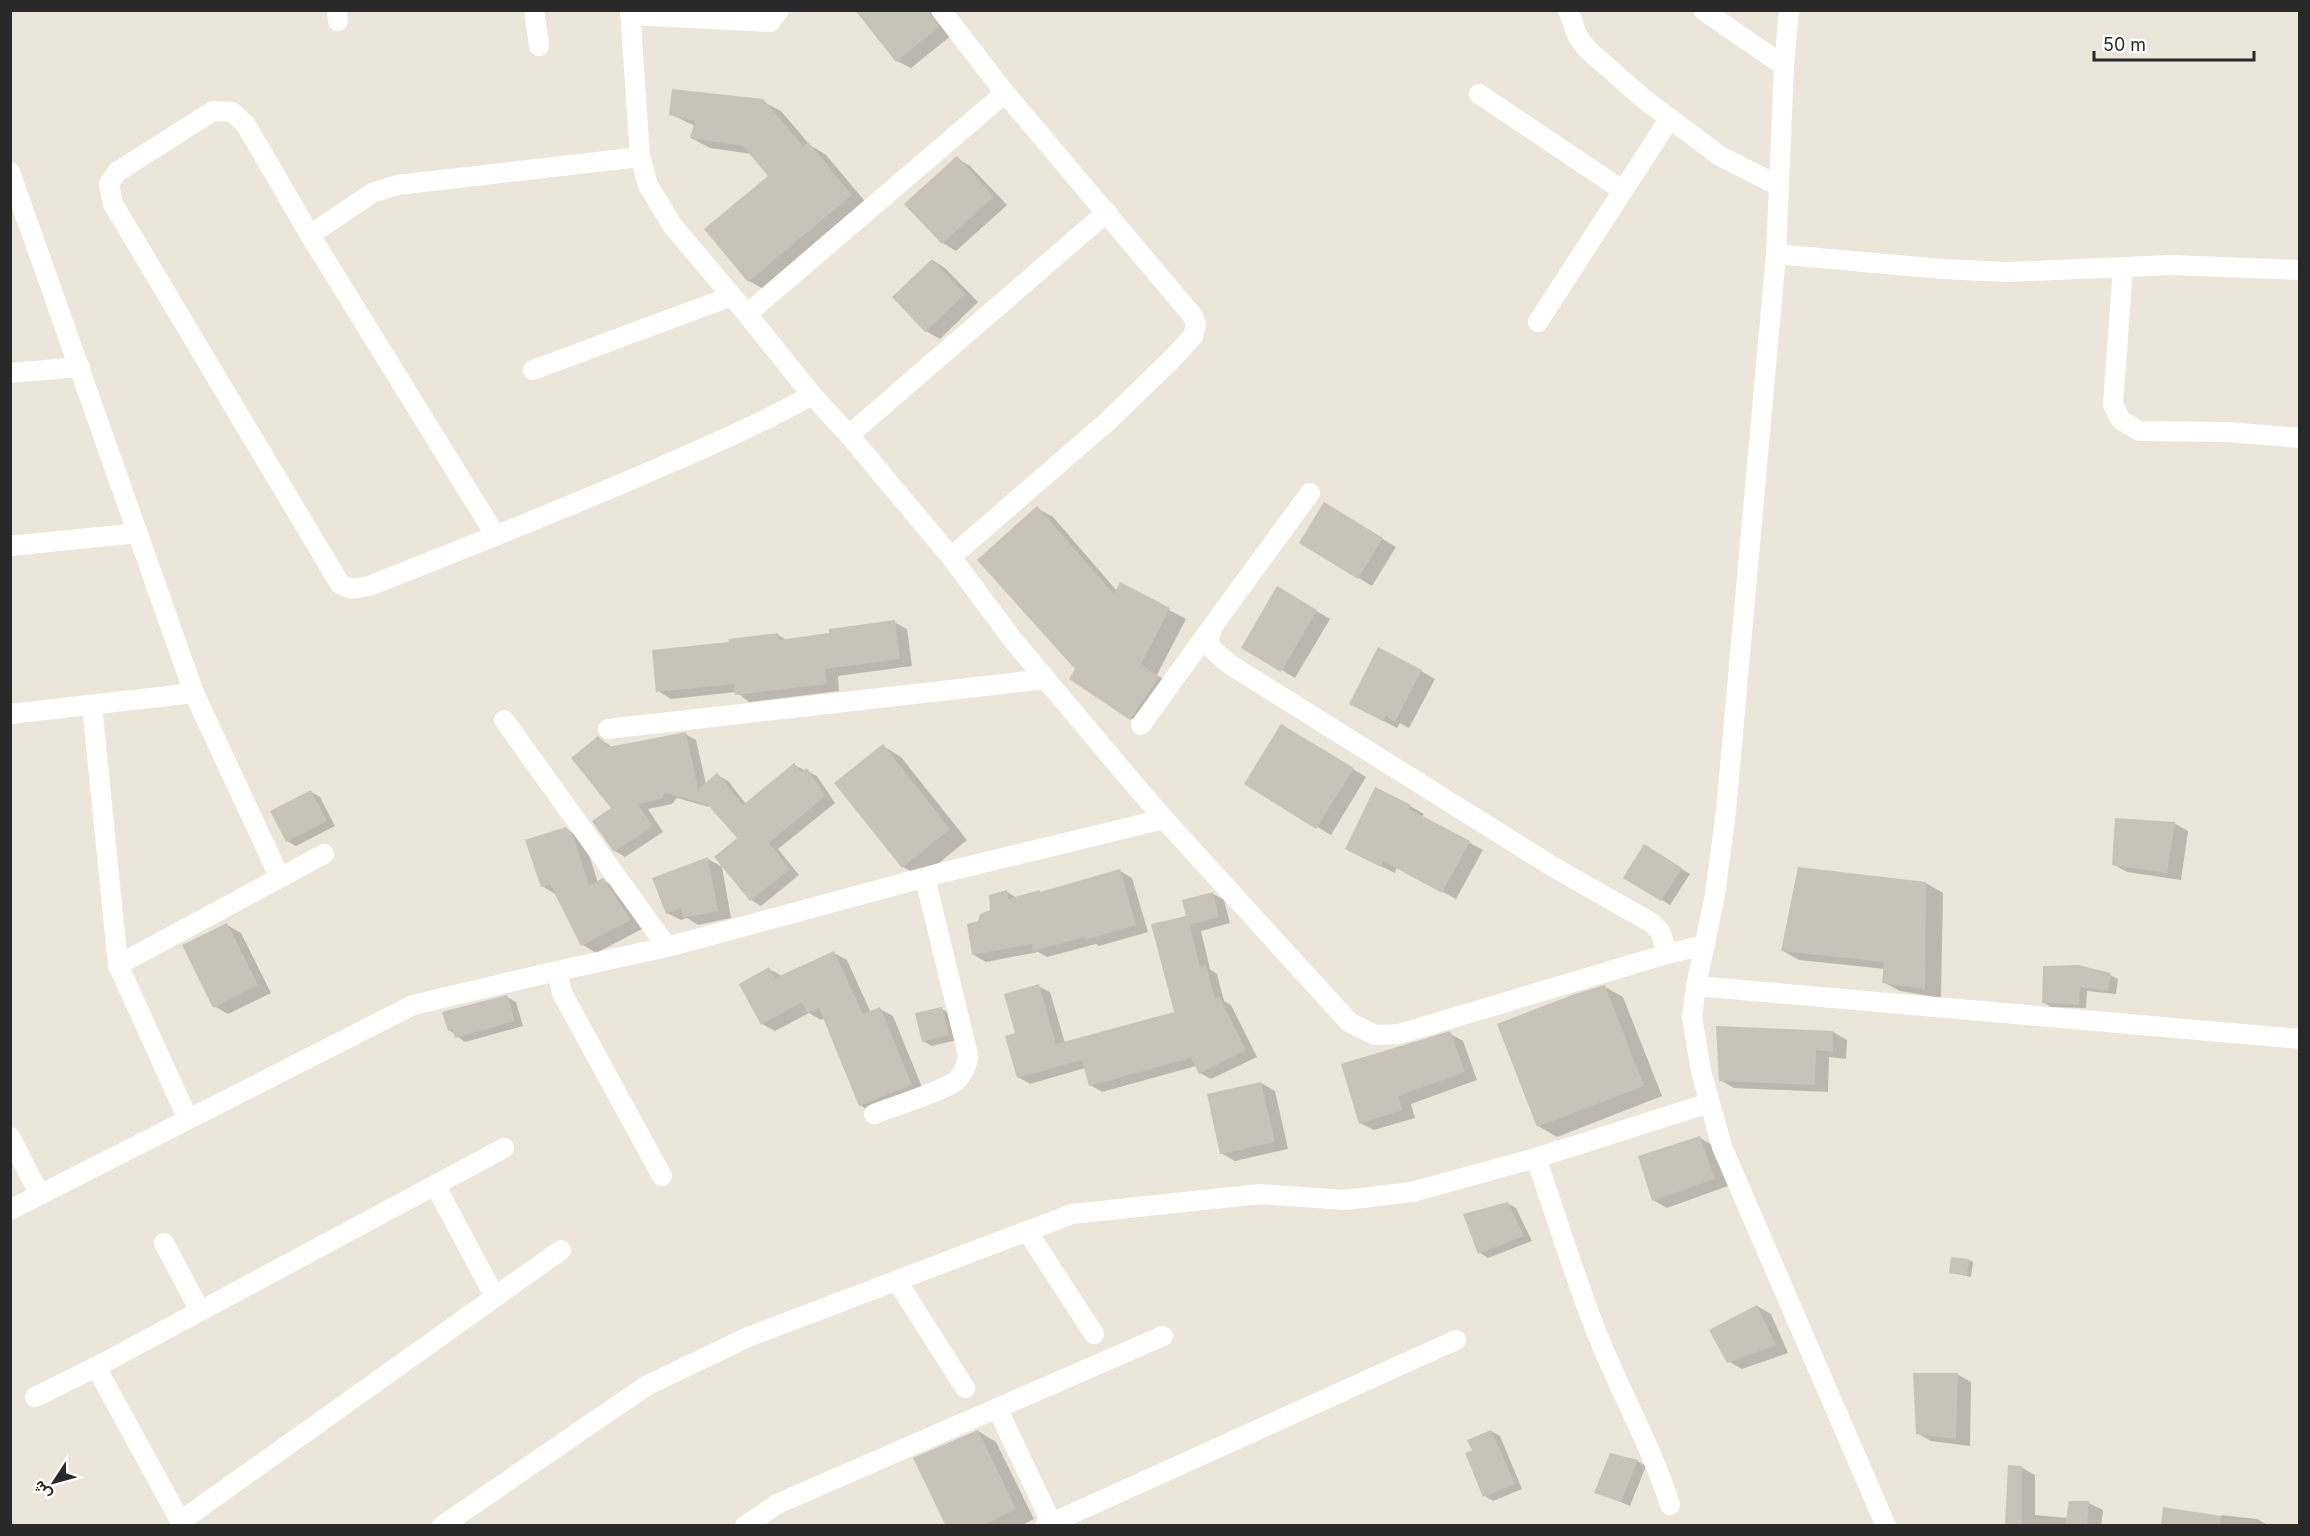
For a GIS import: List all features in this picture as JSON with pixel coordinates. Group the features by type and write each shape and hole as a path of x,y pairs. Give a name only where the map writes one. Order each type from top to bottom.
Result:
{"street":[{"path":"534,10 539,46"},
{"path":"779,10 770,22 630,13 640,157 648,185 672,225 812,395 849,435 951,557 1013,640 1164,819 1349,1022 1375,1035 1399,1034 1667,954 1705,945"},
{"path":"941,10 1005,93 1107,212 1192,315 1196,324 1193,336 1108,421 951,557"},
{"path":"1568,10 1577,35 1587,50 1720,156 1779,186"},
{"path":"1703,10 1784,66"},
{"path":"1789,10 1784,66 1776,254 1726,810 1715,896 1696,986 1692,1017 1701,1071 1722,1147 1886,1526"},
{"path":"747,314 1005,93"},
{"path":"1479,94 1622,190"},
{"path":"496,536 310,235 246,125 232,112 213,111 117,172 109,184 113,204 340,584 352,589 369,586 496,536 765,422 812,395"},
{"path":"1538,322 1670,118"},
{"path":"310,235 372,193 397,184 640,157"},
{"path":"10,172 16,205 80,367 195,693 280,878"},
{"path":"849,435 1107,212"},
{"path":"1776,254 1942,269 2007,272 2171,265 2300,270"},
{"path":"2123,267 2113,405 2121,420 2139,431 2227,432 2300,438"},
{"path":"533,370 732,296"},
{"path":"10,373 80,367"},
{"path":"1141,725 1310,493"},
{"path":"10,546 138,533"},
{"path":"1214,624 1208,640 1219,658 1555,868 1652,923 1661,933 1667,954"},
{"path":"608,729 1046,679"},
{"path":"10,714 195,693"},
{"path":"92,705 118,964 188,1119"},
{"path":"504,720 667,947"},
{"path":"10,1210 413,1005 667,947 925,878 1164,819"},
{"path":"118,964 324,854"},
{"path":"874,1114 957,1080 968,1062 966,1044 925,878"},
{"path":"557,971 562,993 662,1176"},
{"path":"1696,986 2300,1039"},
{"path":"442,1526 646,1386 748,1337 1072,1214 1260,1194 1345,1200 1412,1192 1536,1158 1709,1103"},
{"path":"10,1137 40,1195"},
{"path":"34,1397 96,1367 504,1148"},
{"path":"1536,1158 1593,1323 1625,1399 1659,1470 1670,1505"},
{"path":"435,1185 495,1297"},
{"path":"1027,1231 1094,1334"},
{"path":"165,1243 200,1311"},
{"path":"96,1367 182,1523 561,1250"},
{"path":"897,1281 965,1388"},
{"path":"745,1526 777,1504 1163,1336"},
{"path":"997,1408 1050,1524 1456,1340"}],"building":[{"path":"855,10 928,10 939,27 896,62"},
{"path":"672,89 763,99 803,146 808,142 852,195 748,282 704,229 768,176 743,146 690,138 695,121 669,115"},
{"path":"957,156 994,197 942,244 904,204"},
{"path":"932,259 965,294 925,332 892,297"},
{"path":"1324,502 1383,538 1358,579 1299,543"},
{"path":"1037,506 1114,594 1120,582 1170,608 1141,664 1159,677 1130,720 1069,679 1075,669 977,560"},
{"path":"1277,586 1317,610 1281,672 1241,648"},
{"path":"895,620 900,659 825,669 827,684 735,695 734,684 656,692 652,650 729,642 728,639 778,633 779,640 829,633 829,629"},
{"path":"1378,647 1422,670 1395,722 1386,716 1383,721 1349,704"},
{"path":"1281,724 1354,768 1316,829 1244,784"},
{"path":"686,732 698,789 717,773 743,805 794,763 801,772 807,768 825,796 769,843 790,869 750,901 714,857 737,838 708,805 665,793 661,799 638,804 653,826 614,852 592,821 611,808 571,758 598,736 609,747"},
{"path":"883,744 950,829 902,868 834,783"},
{"path":"1375,787 1411,805 1409,809 1470,841 1442,893 1383,861 1381,867 1345,849"},
{"path":"311,790 327,821 286,842 270,811"},
{"path":"2115,818 2175,822 2167,873 2112,865"},
{"path":"566,827 573,836 589,886 603,878 631,920 581,946 550,884 541,887 525,840"},
{"path":"1644,844 1682,868 1661,901 1623,878"},
{"path":"708,857 718,911 683,918 681,908 666,914 652,878"},
{"path":"1798,867 1926,882 1925,989 1882,983 1884,962 1781,951"},
{"path":"1120,869 1136,925 1086,940 1085,937 1033,951 1032,944 972,955 967,924 978,921 980,914 990,910 989,895 1007,890 1008,899"},
{"path":"1213,892 1219,917 1190,925 1200,967 1206,965 1215,999 1219,996 1246,1050 1199,1074 1191,1058 1089,1086 1082,1060 1017,1078 1005,1036 1015,1033 1004,994 1039,984 1056,1044 1174,1012 1151,924 1186,916 1182,900"},
{"path":"227,923 258,985 213,1008 182,945"},
{"path":"834,951 863,1014 880,1007 912,1085 859,1106 819,1008 807,1013 802,1002 761,1025 739,984 769,967 775,978"},
{"path":"2078,965 2111,973 2108,991 2080,987 2079,1005 2042,1003 2043,966"},
{"path":"1605,985 1644,1086 1537,1127 1497,1024 1572,995"},
{"path":"507,995 515,1021 455,1038 453,1030 448,1031 442,1012"},
{"path":"942,1007 949,1035 922,1042 915,1013"},
{"path":"1716,1026 1833,1031 1833,1052 1816,1050 1815,1085 1719,1081"},
{"path":"1450,1031 1465,1072 1398,1096 1403,1110 1359,1124 1341,1064"},
{"path":"1261,1082 1275,1142 1220,1154 1207,1094"},
{"path":"1700,1136 1715,1179 1652,1201 1638,1156"},
{"path":"1508,1202 1524,1236 1478,1254 1463,1214"},
{"path":"1951,1257 1969,1259 1967,1276 1949,1273"},
{"path":"1757,1305 1776,1345 1727,1363 1709,1330"},
{"path":"1913,1373 1958,1373 1956,1439 1916,1434"},
{"path":"978,1430 1016,1509 982,1526 946,1526 913,1458"},
{"path":"1491,1430 1515,1484 1483,1497 1465,1453 1472,1450 1467,1440"},
{"path":"1610,1453 1638,1460 1621,1502 1594,1493"},
{"path":"2008,1465 2022,1466 2022,1526 2005,1526"},
{"path":"2069,1501 2089,1501 2087,1526 2065,1526"},
{"path":"2163,1507 2221,1516 2220,1526 2161,1526"}]}
